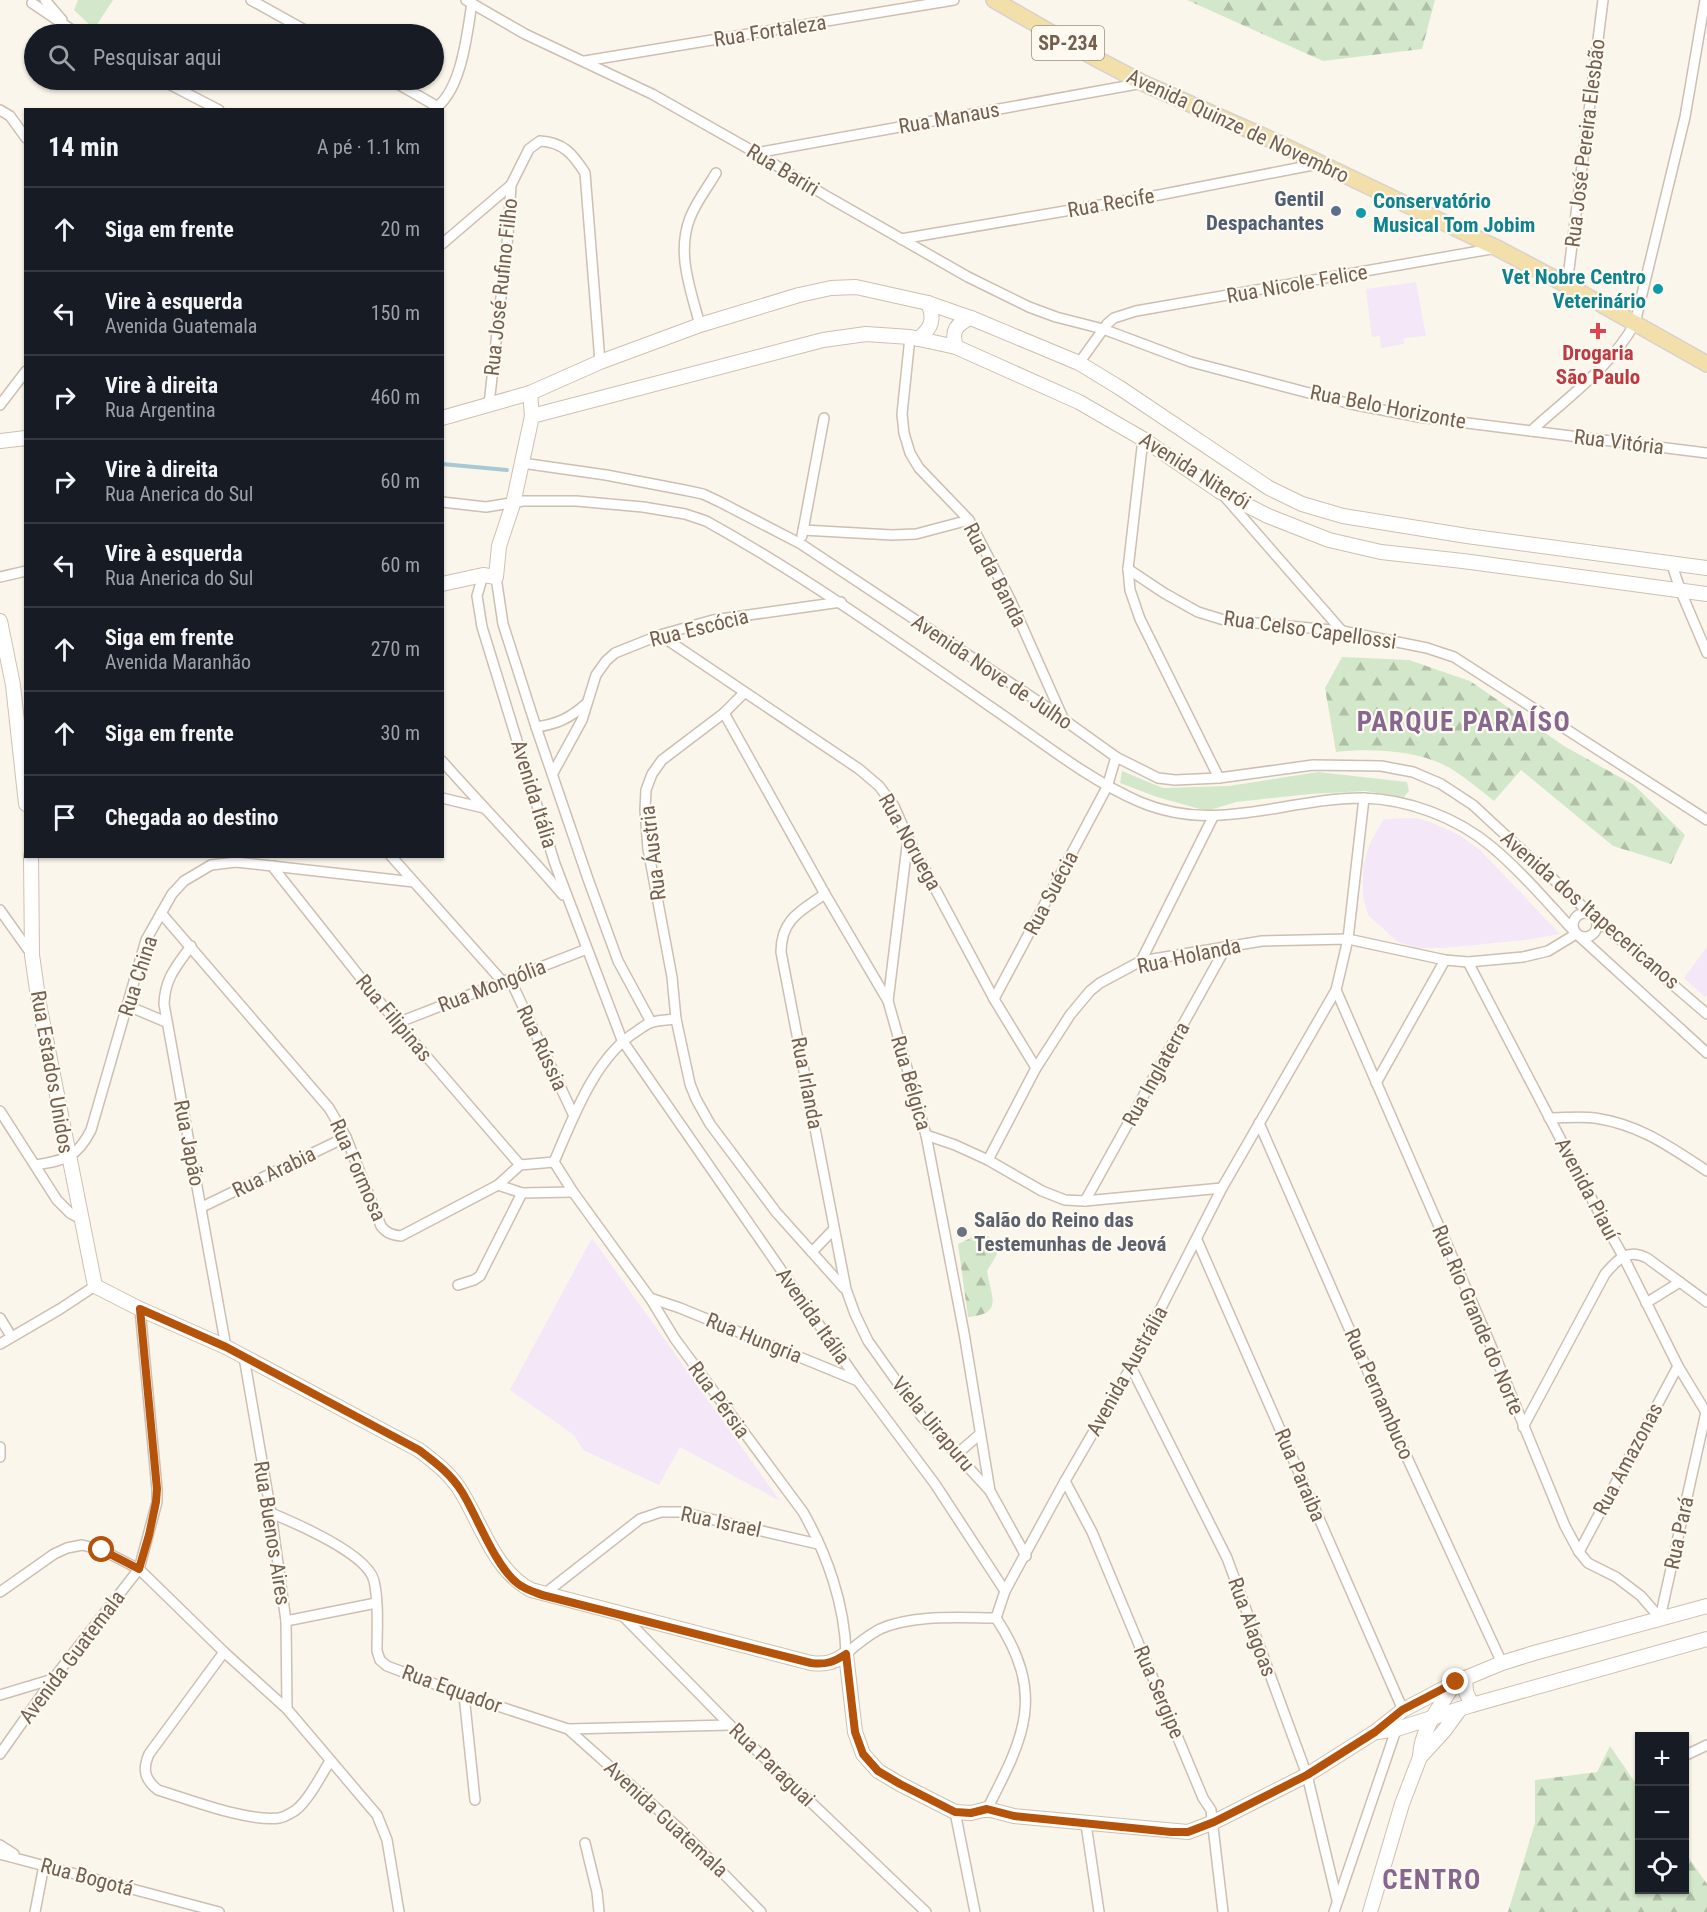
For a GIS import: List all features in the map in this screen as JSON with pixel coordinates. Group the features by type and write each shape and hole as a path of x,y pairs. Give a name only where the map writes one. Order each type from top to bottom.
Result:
{"main road":[{"name":"Avenida Quinze de Novembro","path":"994,0 1143,83 1274,141 1497,248 1707,364"},
{"name":"Avenida Niterói","path":"444,417 530,393 600,362 700,325 799,295 831,288 856,287 928,303 971,318 1079,363 1269,488 1302,504 1343,516 1467,536 1707,568"},
{"path":"914,338 927,332 932,322 933,314 928,303"},
{"path":"956,347 953,338 955,328 971,318"},
{"name":"Avenida Niterói","path":"532,416 823,340 866,334 914,338 956,347 1079,402 1143,439 1219,491 1268,516 1329,540 1381,552 1707,594"},
{"name":"Avenida Itália","path":"489,576 513,504 532,416 530,393"},
{"path":"0,438 24,438"},
{"path":"1463,561 1467,536"},
{"path":"444,584 489,576"},
{"path":"0,621 4,662 19,684 24,770"},
{"name":"Rua Estados Unidos","path":"33,858 32,956 47,1055 95,1286"},
{"path":"95,1286 140,1309 226,1347 407,1443 439,1464 461,1491 505,1570 518,1584 542,1595 811,1663 823,1665 846,1654 855,1732 863,1754 878,1771 955,1812 971,1813 987,1809 1014,1816 1188,1832 1214,1822 1307,1775 1375,1732 1402,1710 1460,1680 1502,1663 1707,1606"},
{"path":"1375,1732 1397,1729 1466,1707 1707,1639"},
{"path":"1420,1757 1466,1707 1466,1692 1460,1680"},
{"path":"1370,1912 1402,1804 1420,1757 1422,1740 1433,1717 1460,1680"}],"street":[{"path":"45,0 65,24"},
{"path":"251,0 294,24"},
{"name":"Rua Fortaleza","path":"585,61 954,0"},
{"name":"Rua José Pereira Elesbão","path":"1567,285 1603,0"},
{"path":"1531,431 1613,356 1635,323 1685,117 1705,0"},
{"path":"32,1 62,24"},
{"path":"407,90 436,108 457,75 466,40 469,2"},
{"name":"Rua Bariri","path":"469,2 525,34 652,94 901,239 1014,301 1056,317 1103,329"},
{"name":"Rua Manaus","path":"756,153 1143,83"},
{"path":"180,90 215,108"},
{"path":"0,110 10,116 24,135"},
{"name":"Rua José Rufino Filho","path":"489,404 508,235 511,185 530,149 540,141 552,141 565,148 574,155 585,173 600,362"},
{"name":"Rua Recife","path":"901,239 1159,195 1320,164"},
{"path":"700,325 686,269 685,241 690,217 717,173"},
{"path":"444,242 511,185"},
{"name":"Rua Nicole Felice","path":"1103,329 1114,318 1136,311 1497,248"},
{"path":"1079,363 1103,329"},
{"name":"Rua Belo Horizonte","path":"1103,329 1191,362 1351,404 1419,417 1531,431"},
{"name":"Rua da Banda","path":"914,338 902,414 904,433 910,453 919,468 969,520 1010,599 1064,720"},
{"path":"0,405 24,374"},
{"path":"801,544 824,418"},
{"name":"Rua Vitória","path":"1531,431 1707,453"},
{"path":"1143,439 1128,569 1130,590 1137,612 1219,778"},
{"name":"Avenida Nove de Julho","path":"522,463 606,475 703,494 801,544 1064,720 1116,758 1158,778 1175,780 1219,778 1313,765 1382,766 1413,772 1441,784 1473,805"},
{"path":"1219,491 1342,631"},
{"name":"Avenida Nove de Julho","path":"444,502 486,507 539,500 576,501 643,507 685,514 706,521 841,602 1107,787 1163,810 1213,817 1364,798"},
{"path":"803,530 908,535 940,529 969,520"},
{"path":"1672,565 1707,653"},
{"name":"Rua Celso Capellossi","path":"1128,569 1198,612 1224,620 1342,631 1426,648 1454,657 1707,820"},
{"path":"0,577 24,571"},
{"name":"Avenida Itália","path":"489,576 536,727 618,961 651,1022"},
{"name":"Avenida Itália","path":"489,576 477,596 482,627 567,899 622,1040 858,1381 935,1484 1005,1591"},
{"name":"Rua Escócia","path":"552,773 582,720 596,675 615,653 660,635 713,620 841,602"},
{"name":"Rua Noruega","path":"660,635 871,777 894,806 908,838 994,999 1036,1068"},
{"name":"Rua Áustria","path":"676,1019 672,977 648,849 646,790 652,774 662,760 724,713 744,693"},
{"path":"536,727 564,721 588,701"},
{"name":"Rua Bélgica","path":"724,713 888,1001 926,1135 964,1333 990,1491"},
{"name":"Rua Suécia","path":"994,999 1107,787 1116,758"},
{"path":"444,763 526,850 567,899"},
{"path":"444,798 484,808"},
{"name":"Avenida dos Itapecericanos","path":"1364,798 1418,808 1457,824 1490,845 1576,933 1707,1053"},
{"name":"Avenida Austrália","path":"996,1618 1005,1591 1131,1367 1222,1188 1336,990 1348,939 1364,798"},
{"name":"Avenida dos Itapecericanos","path":"1473,805 1594,917 1707,1014"},
{"path":"1141,961 1213,817"},
{"path":"888,1001 908,838"},
{"name":"Rua Rússia","path":"393,858 506,980 574,1116"},
{"name":"Rua China","path":"68,1159 83,1145 91,1130 146,940 172,894 184,881 211,866 236,862 414,882"},
{"name":"Rua Filipinas","path":"272,866 397,1023 520,1165"},
{"name":"Rua Irlanda","path":"825,894 792,920 781,936 781,952 846,1289"},
{"path":"0,910 32,956"},
{"name":"Rua Formosa","path":"161,913 329,1108 346,1137 385,1231 401,1236 498,1185 520,1165"},
{"path":"1587,913 1594,917 1598,924 1596,931 1587,938 1576,933 1573,921 1578,914 1587,913"},
{"name":"Rua Holanda","path":"988,1160 1036,1068 1070,1015 1090,991 1100,983 1141,961 1262,941 1348,939 1445,960 1468,962 1522,957 1548,951 1576,933"},
{"name":"Rua Japão","path":"191,946 165,989 166,1022 202,1207 226,1347"},
{"name":"Rua Inglaterra","path":"1085,1201 1226,947"},
{"name":"Rua Mongólia","path":"397,1023 587,949"},
{"path":"1376,1083 1445,960"},
{"name":"Avenida Piauí","path":"1468,962 1623,1256 1678,1366 1706,1413"},
{"name":"Rua Rio Grande do Norte","path":"1336,990 1489,1341 1565,1526 1579,1552 1588,1563 1616,1577 1641,1596 1660,1618"},
{"path":"128,1006 166,1022"},
{"path":"520,1165 554,1162 574,1116 597,1074 622,1040 651,1022 676,1019"},
{"name":"Avenida Itália","path":"676,1019 690,1084 702,1110 720,1139 776,1212 846,1289"},
{"path":"0,1111 57,1200 70,1213 81,1219"},
{"path":"1549,1118 1593,1118 1621,1123 1652,1135 1707,1171"},
{"name":"Rua Pernambuco","path":"1259,1123 1380,1398 1502,1663"},
{"path":"926,1135 988,1160 1042,1191 1065,1200 1085,1201 1222,1188"},
{"name":"Rua Arabia","path":"202,1207 346,1137"},
{"path":"36,1165 68,1159"},
{"name":"Rua Pérsia","path":"554,1162 650,1298 682,1349 803,1512 819,1544 841,1605 846,1629 846,1654"},
{"path":"498,1185 522,1193 573,1192"},
{"path":"458,1286 480,1276 522,1193"},
{"path":"812,1252 834,1229"},
{"name":"Rua Paraiba","path":"1197,1240 1402,1710"},
{"path":"1523,1427 1605,1274 1623,1256 1637,1253 1707,1302"},
{"path":"1646,1303 1680,1282"},
{"path":"0,1344 95,1286"},
{"name":"Viela Uirapuru","path":"846,1289 868,1341 922,1417 990,1491 1026,1556"},
{"name":"Rua Hungria","path":"650,1298 690,1312 858,1381"},
{"name":"Avenida Guatemala","path":"0,1754 53,1679 139,1569 152,1524 157,1489 140,1309"},
{"path":"0,1318 11,1336"},
{"name":"Rua Buenos Aires","path":"244,1357 271,1513 286,1621 287,1709"},
{"name":"Rua Amazonas","path":"1579,1552 1678,1366"},
{"name":"Rua Alagoas","path":"1131,1367 1227,1558 1307,1775 1337,1901"},
{"name":"Rua Pará","path":"1660,1618 1706,1413"},
{"path":"957,1454 980,1434"},
{"path":"0,1447 0,1457"},
{"name":"Rua Sergipe","path":"1065,1481 1092,1532 1203,1798 1211,1810 1223,1912"},
{"name":"Rua Israel","path":"542,1595 640,1519 662,1512 680,1512 819,1544"},
{"name":"Rua Equador","path":"271,1513 326,1538 361,1563 374,1578 377,1651 380,1660 387,1666 464,1695 568,1729 730,1725"},
{"path":"0,1592 54,1554 82,1545 102,1550 139,1569 224,1652 287,1709 365,1799 377,1815 387,1840 399,1912"},
{"path":"286,1621 376,1603"},
{"name":"Rua Paraguai","path":"622,1616 730,1725 926,1912"},
{"path":"846,1654 864,1638 883,1628 923,1618 996,1618 1008,1636 1024,1676 1026,1697 1019,1741 987,1809"},
{"path":"224,1652 149,1754 145,1774 150,1784 158,1790 241,1814 282,1818 295,1811 304,1802 330,1761"},
{"path":"0,1695 53,1679"},
{"path":"464,1695 475,1800"},
{"path":"1334,1912 1402,1710"},
{"name":"Avenida Guatemala","path":"568,1729 682,1831 761,1912"},
{"path":"1689,1754 1707,1746"},
{"path":"955,1812 975,1912"},
{"path":"1086,1824 1099,1912"},
{"path":"585,1844 597,1892 599,1912"},
{"name":"Rua Bogotá","path":"0,1845 24,1860"},
{"name":"Rua Bogotá","path":"0,1854 219,1912"},
{"path":"35,1912 44,1865"}],"shaded area":[{"path":"1416,282 1426,336 1404,338 1404,344 1381,348 1380,336 1372,337 1366,289"},
{"path":"1416,818 1459,835 1480,850 1560,934 1444,948 1416,948 1398,942 1368,915 1363,896 1363,866 1370,843 1384,819"},
{"path":"1707,947 1707,995 1705,997 1684,978"},
{"path":"592,1238 780,1501 680,1447 659,1485 583,1450 574,1435 510,1390"}],"green space":[{"path":"78,0 113,0 97,24 89,24 74,10"},
{"path":"1187,0 1435,0 1422,49 1323,61"},
{"path":"1342,657 1409,660 1470,681 1564,746 1634,785 1685,835 1671,864 1613,846 1521,770 1494,801 1453,770 1427,758 1396,752 1365,750 1336,752 1325,688"},
{"path":"1122,771 1163,788 1229,786 1318,772 1407,782 1409,791 1404,797 1365,791 1310,794 1236,802 1207,811 1157,797 1120,783"},
{"path":"977,1235 988,1236 999,1248 987,1271 992,1296 991,1308 987,1312 968,1317 958,1244"},
{"path":"1610,1746 1635,1782 1635,1894 1689,1894 1689,1858 1707,1884 1707,1912 1508,1912 1535,1823 1535,1780 1597,1772"}],"waterway":[{"path":"444,464 507,470"}],"place":[{"name":"Gentil Despachantes","path":"1336,211"},
{"name":"Conservatório Musical Tom Jobim","path":"1361,213"},
{"name":"Vet Nobre Centro Veterinário","path":"1658,289"},
{"name":"Drogaria São Paulo","path":"1598,331"},
{"name":"Salão do Reino das Testemunhas de Jeová","path":"962,1232"}],"district":[{"name":"PARQUE PARAÍSO","path":"1464,722"},
{"name":"CENTRO","path":"1432,1880"}],"route":[{"path":"102,1550 139,1569 156,1502 157,1473 140,1309 226,1347 407,1443 439,1464 461,1491 505,1570 518,1584 542,1595 811,1663 823,1665 846,1654 855,1732 863,1754 878,1771 955,1812 971,1813 987,1809 1014,1816 1188,1832 1214,1822 1307,1775 1375,1732 1402,1710 1456,1682"}]}
